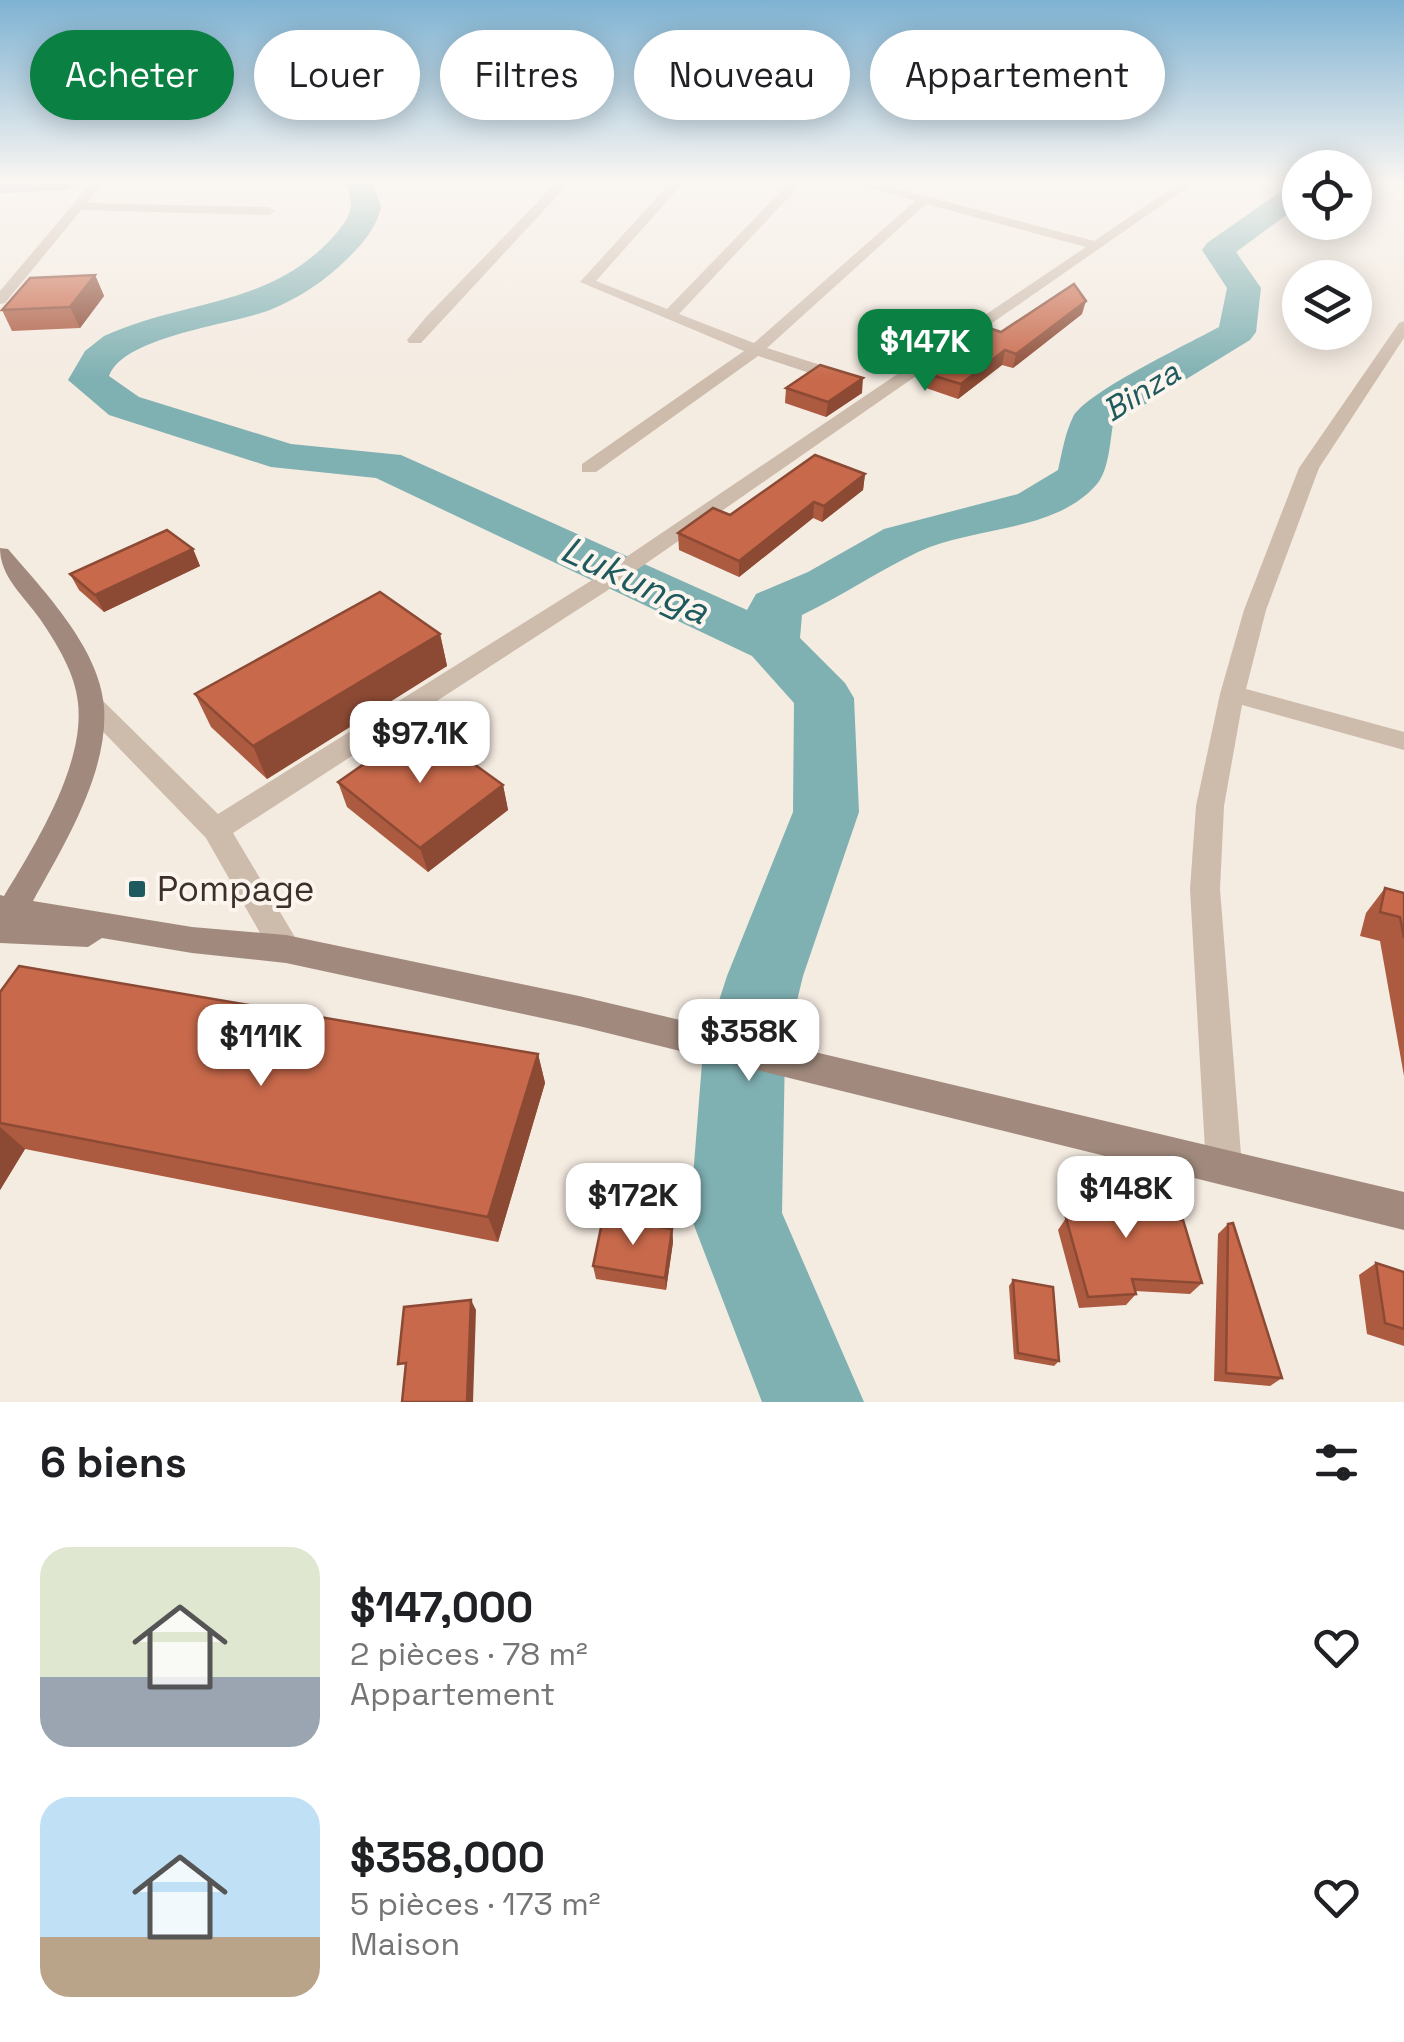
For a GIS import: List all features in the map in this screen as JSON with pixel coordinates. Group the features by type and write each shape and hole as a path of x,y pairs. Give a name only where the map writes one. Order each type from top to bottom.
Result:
{"street":[{"path":"0,300 43,247"},
{"path":"415,340 439,309 500,247"},
{"path":"618,247 587,282 756,350 887,392"},
{"path":"670,314 734,247"},
{"path":"589,468 756,350 871,247"},
{"path":"216,830 598,587 1097,247"},
{"path":"1224,1167 1205,889 1210,806 1232,694 1255,610 1309,468 1402,332"},
{"path":"0,554 25,582 73,656 91,704 216,830 286,948"},
{"path":"1232,694 1404,741"},
{"path":"91,704 84,758 70,793 3,919 286,948 579,1011 1404,1211"},
{"path":"0,946 192,940"}],"building":[{"path":"95,275 70,307 2,310 30,278"},
{"path":"1074,284 1086,301 1016,354 1005,350 961,384 925,373 992,329 1001,332"},
{"path":"820,365 863,378 828,402 786,388"},
{"path":"815,455 865,474 824,506 814,502 739,561 678,533 713,508 730,515"},
{"path":"167,530 193,549 95,595 70,574"},
{"path":"380,592 440,634 253,746 195,694"},
{"path":"420,725 503,785 420,848 338,782"},
{"path":"1385,888 1404,893 1404,938 1400,917 1380,912"},
{"path":"19,966 538,1054 488,1217 0,1123 0,992"},
{"path":"1080,1169 1131,1180 1133,1219 1183,1220 1202,1283 1132,1279 1136,1294 1088,1297 1066,1218 1082,1218"},
{"path":"603,1218 672,1229 665,1278 593,1266"},
{"path":"1233,1223 1282,1378 1226,1373 1228,1224"},
{"path":"1376,1263 1404,1272 1404,1329 1385,1323"},
{"path":"1013,1280 1053,1287 1059,1361 1018,1353"},
{"path":"471,1300 467,1402 402,1402 406,1363 398,1364 404,1307"}],"waterway":[{"name":"Lukunga","path":"341,247 304,279 258,302 118,344 99,359 88,380 124,406 287,457 385,465 772,643"},
{"name":"Binza","path":"772,643 775,606 827,583 902,540 1035,504 1079,477 1093,419 1125,396 1237,332 1244,288 1218,250 1222,247"},
{"name":"Lukunga","path":"772,643 824,698 826,812 765,976 744,1050 736,1215 813,1402"}],"place":[{"name":"Pompage","path":"137,889"}]}
